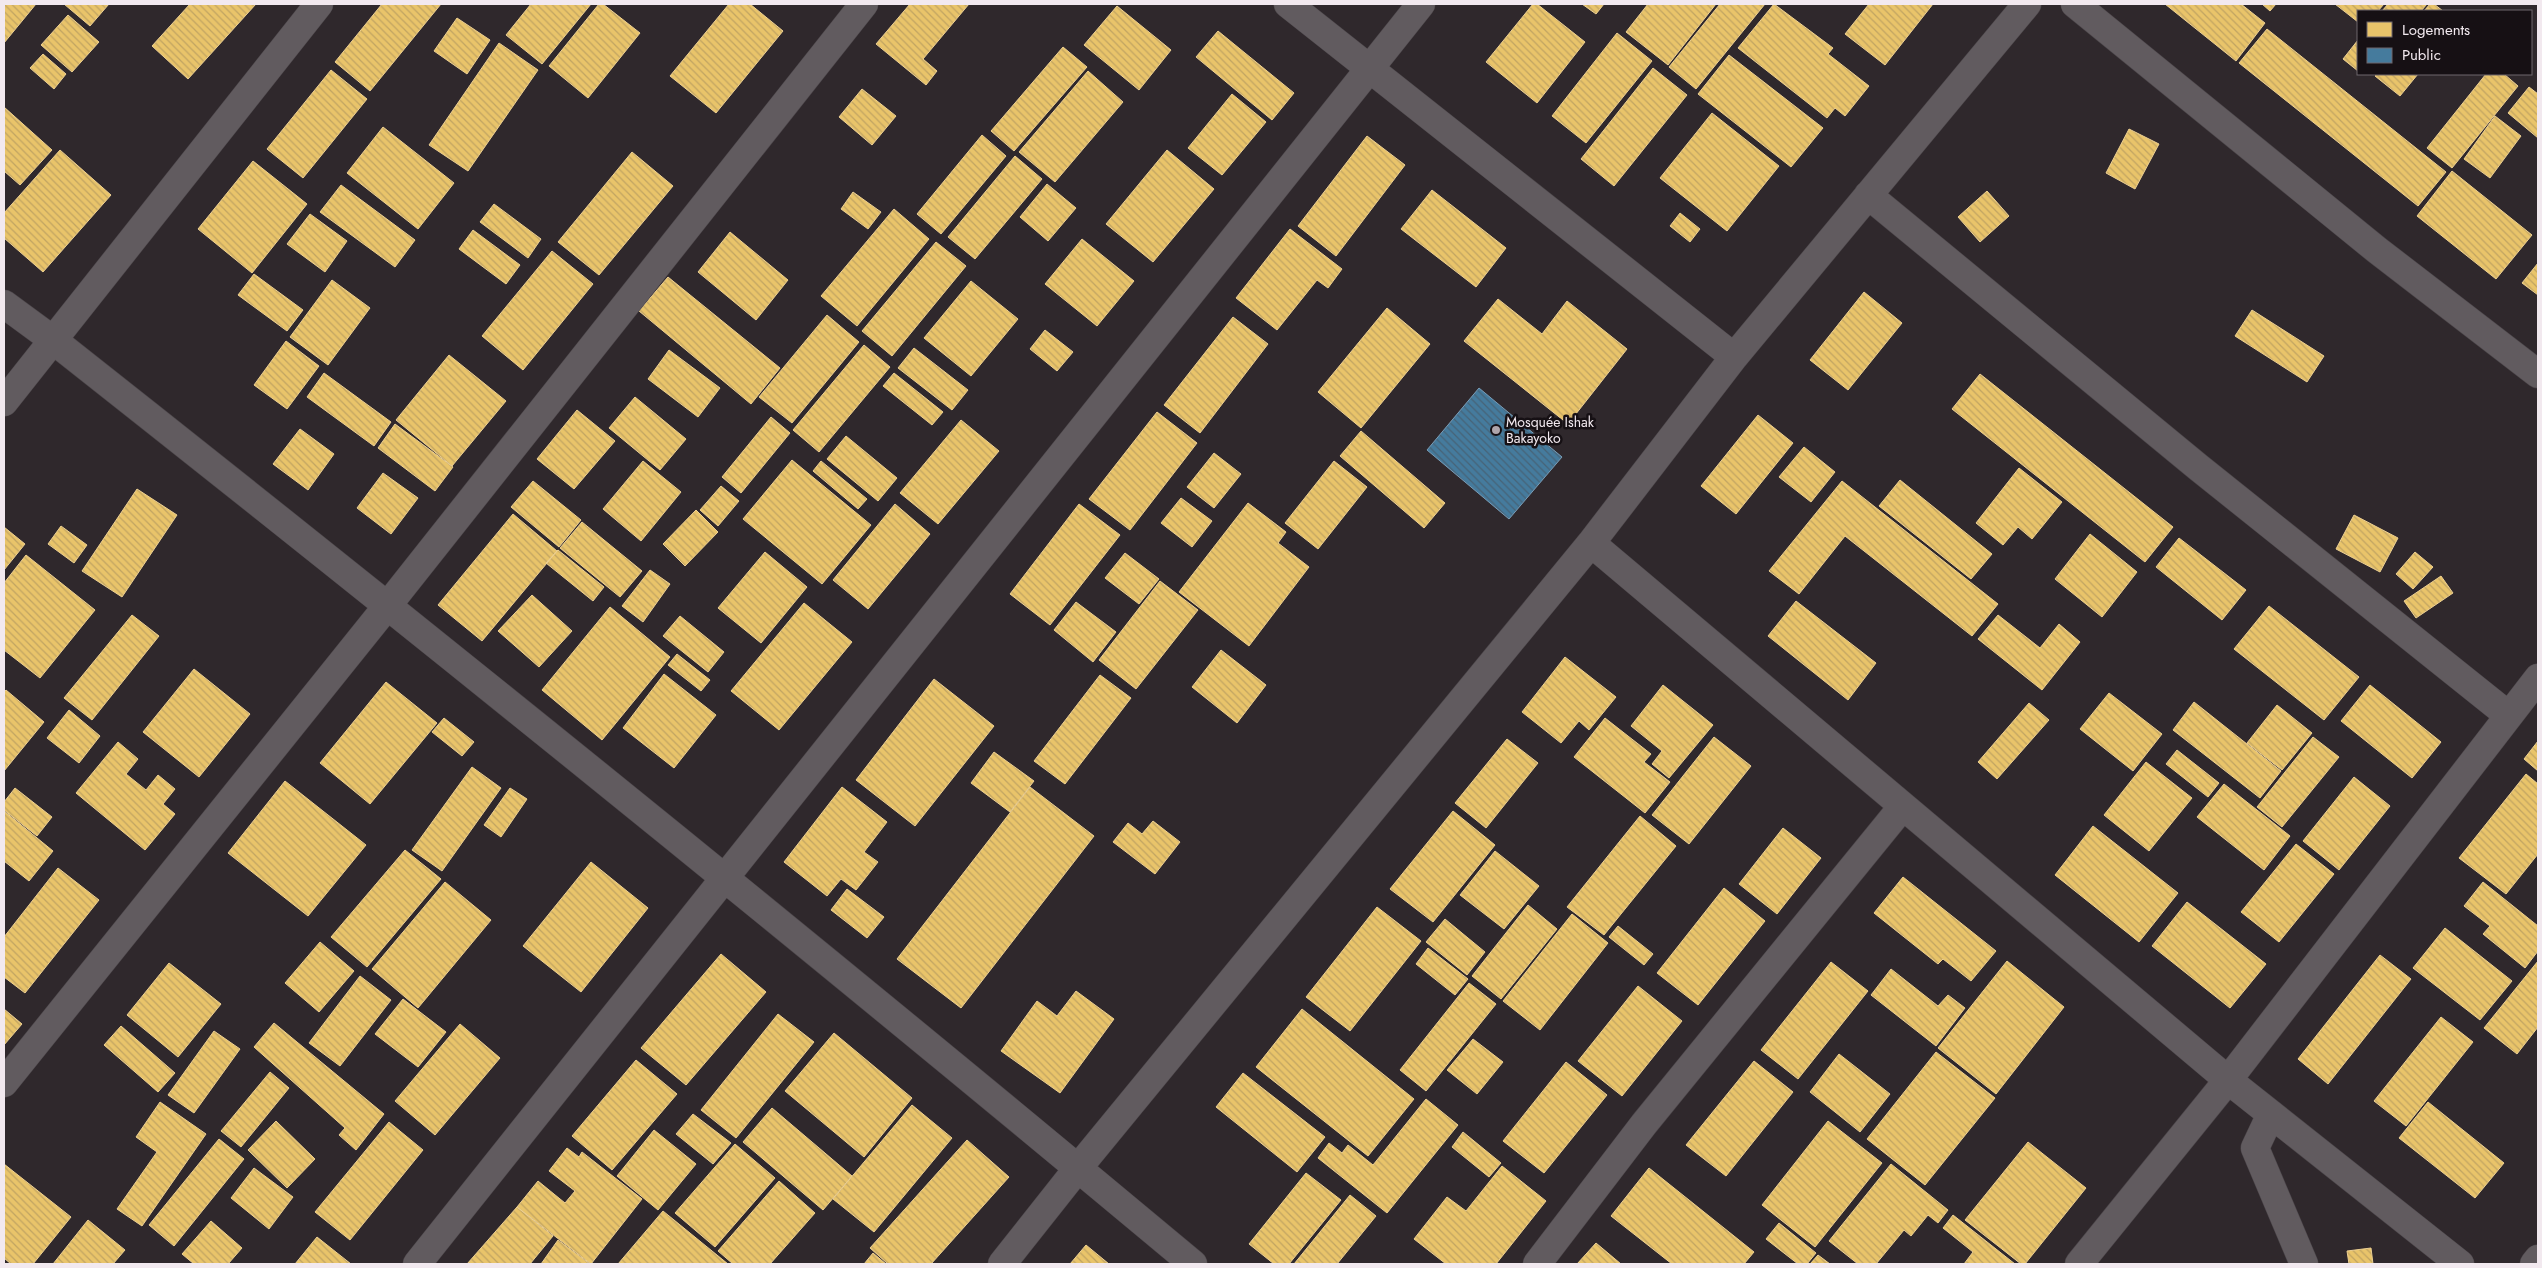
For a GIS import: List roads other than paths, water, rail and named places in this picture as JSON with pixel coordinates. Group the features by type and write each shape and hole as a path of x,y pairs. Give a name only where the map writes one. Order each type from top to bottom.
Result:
{"street":[{"path":"4,402 319,4"},
{"path":"4,1083 388,605 864,4"},
{"path":"1288,4 1734,357"},
{"path":"417,1264 1421,4"},
{"path":"1002,1264 1078,1168 1591,543 1734,357 2027,4"},
{"path":"2075,4 2377,250 2538,374"},
{"path":"1868,195 2198,467 2508,715"},
{"path":"4,304 54,340 388,605 724,877 1193,1264"},
{"path":"1591,543 2228,1080 2460,1264"},
{"path":"2079,1264 2228,1080 2538,678"},
{"path":"1537,1264 1644,1124 1903,806"},
{"path":"2271,1114 2255,1148 2304,1264"},
{"path":"2534,1264 2538,1259"}],"place":[{"name":"Mosquée Ishak Bakayoko","path":"1496,430"}]}
